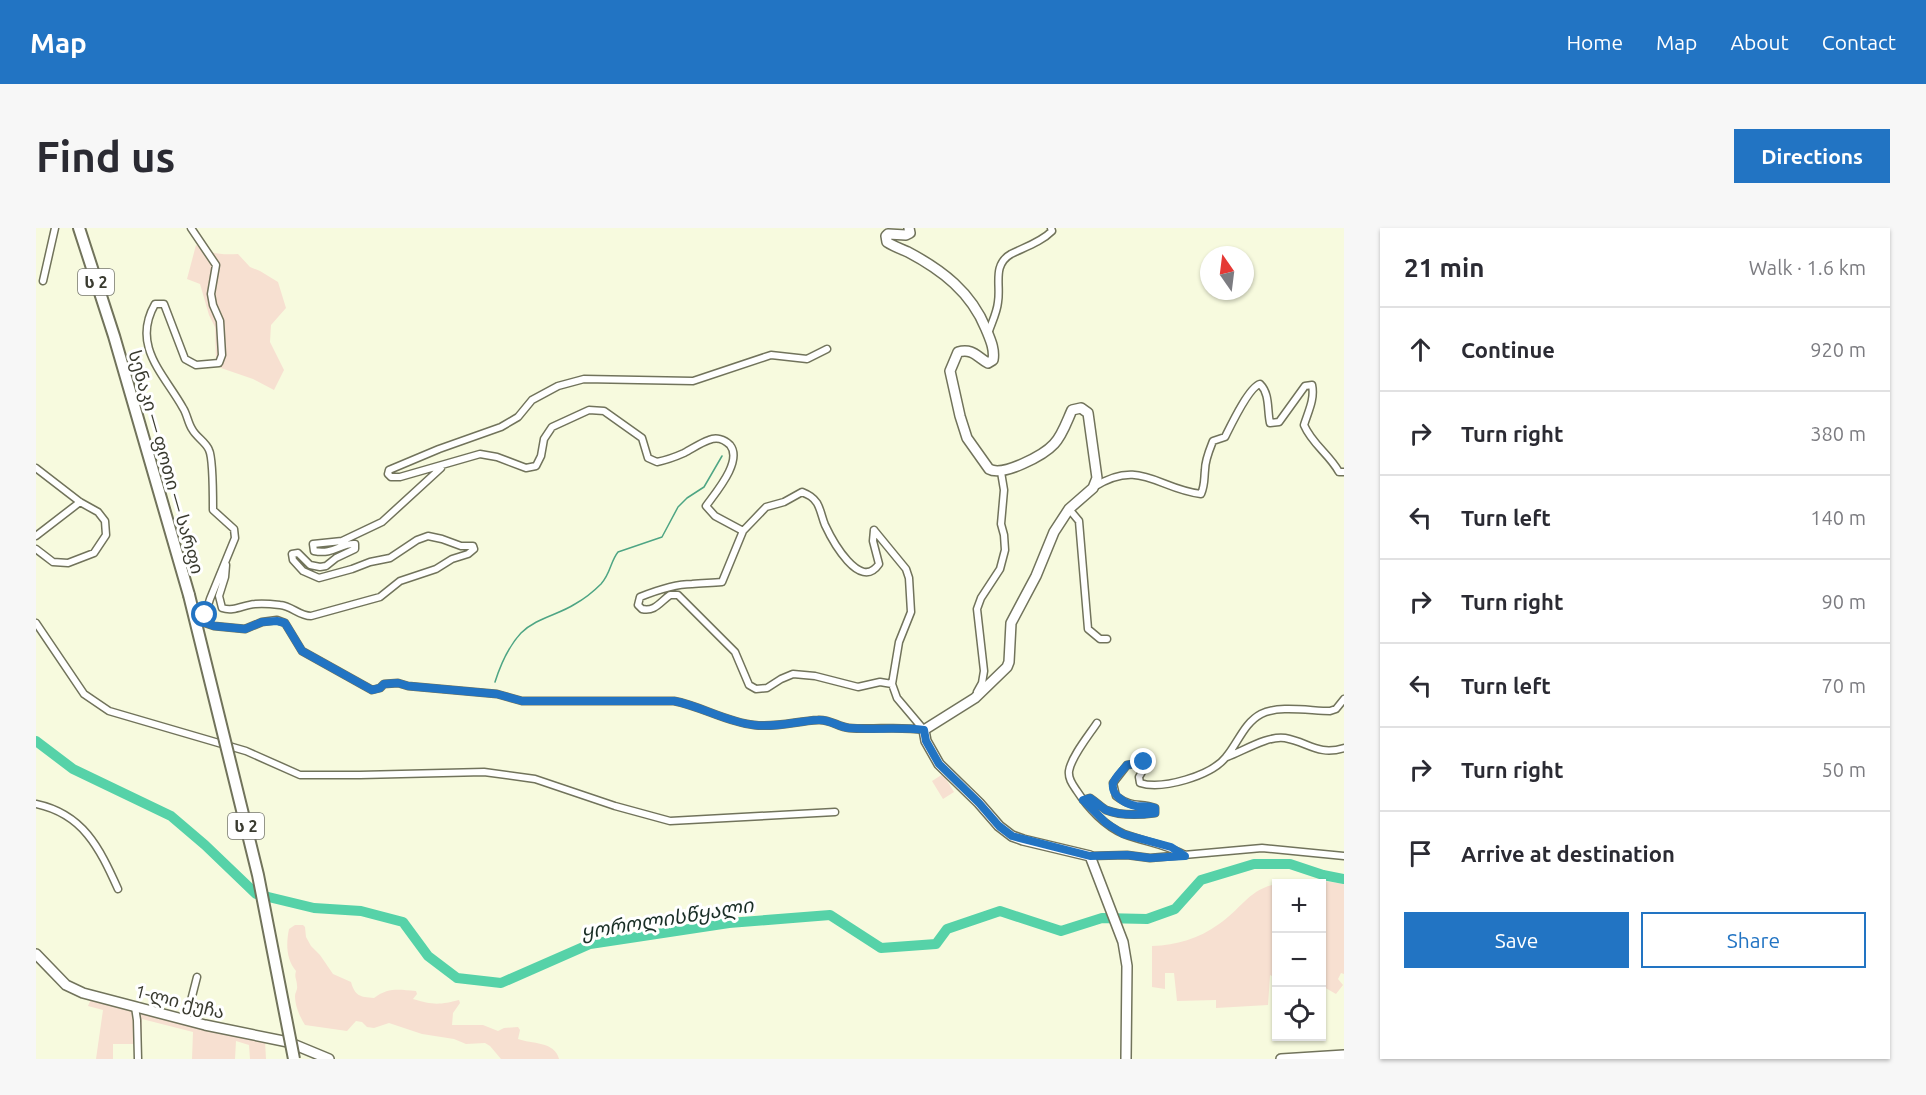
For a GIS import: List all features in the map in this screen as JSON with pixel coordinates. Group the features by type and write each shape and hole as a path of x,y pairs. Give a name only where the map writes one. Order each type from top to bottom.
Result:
{"highway":[{"name":"სენაკი — ფოთი — სარფი","path":"79,228 114,336 189,595 258,875 294,1059"}],"street":[{"path":"43,281 55,228"},
{"path":"191,228 216,265 211,294 220,321 222,355 219,363 195,365 185,359 164,304 155,304 150,313 147,329 150,354 185,410 192,429 210,451 213,510 234,529 235,538 210,598 205,615 206,623 245,629 262,622 285,623 302,651 372,690 384,684 398,683 408,686 497,694 522,701 674,701 753,725 829,720 847,728 924,730 975,698 1007,667 1010,662 1011,623 1032,586 1054,532 1069,509 1104,481 1126,476 1142,475 1190,493 1201,494 1205,484 1208,454 1213,441 1225,436 1255,385 1260,384 1265,389 1270,423 1279,422 1305,386 1312,385 1314,391 1311,408 1304,425 1316,446 1332,460 1339,472 1344,472"},
{"path":"909,228 910,233 906,235 884,232 887,242 932,266 960,288 975,308 993,349 991,362 984,361 974,352 958,352 950,371 967,438 989,469 994,472 1009,470 1052,447 1072,410 1081,408 1088,412 1090,424 1097,478 1093,488"},
{"path":"988,334 998,302 999,270 1005,260 1045,238 1052,231 1051,228"},
{"path":"743,531 715,516 706,506 723,483 734,458 733,448 727,441 710,439 677,456 657,462 648,458 642,438 604,411 589,410 552,427 544,439 541,456 536,466 526,468 497,457 480,454 400,477 391,477 388,474 389,470 501,427 518,417 532,400 558,386 584,380 693,381 771,355 807,359 827,349"},
{"path":"226,561 225,577 219,596 222,608 228,610 253,604 277,604 290,606 303,615 311,616 380,597 400,581 436,569 452,559 472,552 473,546 461,546 428,536 417,540 390,558 319,578 303,571 293,560 292,554 298,553 311,565 326,566 336,558 355,549 355,544 326,553 314,551 313,544 342,541 382,522 443,466"},
{"path":"36,468 80,502 98,512 105,521 106,535 94,553 68,563 53,562 36,549"},
{"path":"975,698 982,683 984,671 977,609 999,569 1005,550 1001,524 1004,490 1001,472"},
{"path":"892,684 880,682 858,687 815,676 793,674 767,688 756,689 749,685 735,652 678,595 670,595 650,610 642,609 638,605 640,597 691,583 702,585 722,582 743,531 766,507 784,502 802,492 812,496 819,506 825,525 836,545 854,567 862,572 871,571 879,564 873,541 874,530 906,569 909,578 910,612 899,642 892,674 892,684 897,698 924,730 926,741 939,764 1005,831 1023,840 1090,856 1127,855 1150,858 1262,848 1344,856"},
{"path":"36,536 80,502"},
{"path":"1069,509 1079,521 1088,630 1100,639 1107,639"},
{"path":"36,623 84,694 109,711 246,751 300,775 360,776 484,772 535,779 615,806 670,821 835,812"},
{"path":"1226,757 1245,729 1263,713 1274,710 1330,711 1336,709 1344,699"},
{"path":"1096,723 1069,771 1069,779 1083,800 1106,823 1123,834 1171,847 1185,856"},
{"path":"1083,800 1090,798 1105,809 1122,813 1141,815 1155,813 1155,808 1152,806 1136,806 1116,796 1113,783 1127,765 1144,762 1146,765 1139,777 1140,783 1157,785 1188,780 1226,757 1266,740 1285,738 1320,751 1335,751 1344,748"},
{"path":"36,804 58,810 83,829 105,861 118,889"},
{"path":"1090,856 1123,942 1127,966 1126,1059"},
{"name":"1-ლი ქუჩა","path":"36,954 66,986 83,993 186,1020 288,1042 329,1059"},
{"path":"186,1020 197,977"},
{"path":"135,1007 138,1059"},
{"path":"1281,1059 1343,1053"}],"shaded area":[{"path":"196,245 216,253 238,254 250,267 278,282 286,308 271,325 270,342 284,370 274,390 253,379 221,368 216,360 215,327 200,284 187,279"},
{"path":"943,774 954,792 943,799 932,781"},
{"path":"1326,881 1344,884 1344,974 1341,973 1338,979 1343,985 1336,994 1326,988"},
{"path":"1272,885 1272,976 1270,975 1268,1005 1216,1008 1216,1000 1177,1001 1174,973 1165,973 1165,989 1152,987 1152,946 1179,943 1203,934 1226,918 1252,895"},
{"path":"295,925 305,927 306,937 311,946 333,974 351,982 359,995 374,998 389,991 404,990 416,991 417,994 413,999 436,1004 459,1000 460,1003 453,1013 452,1025 483,1025 498,1031 518,1027 520,1030 518,1039 548,1046 557,1053 559,1059 501,1059 485,1043 466,1044 454,1039 422,1034 389,1023 374,1028 356,1021 347,1031 305,1025 296,1004 296,971 290,961 288,951 289,929"},
{"path":"91,999 265,1041 266,1059 250,1059 249,1045 236,1041 235,1059 192,1059 193,1032 142,1019 142,1044 113,1044 113,1059 96,1059 103,1010 88,1006"}],"waterway":[{"path":"495,682 505,656 521,633 533,624 582,600 592,592 604,580 618,552 662,537 678,507 704,487 722,456"},
{"name":"ყოროლისწყალი","path":"36,741 73,769 171,816 256,894 314,908 361,911 403,922 428,956 457,978 501,983 590,944 729,923 830,915 881,948 936,944 947,929 1000,911 1061,931 1102,918 1147,919 1175,909 1201,880 1254,864 1290,864 1344,879"}],"route":[{"path":"205,615 206,623 214,626 245,629 262,622 285,623 302,651 372,690 384,684 398,683 408,686 497,694 522,701 674,701 753,725 829,720 847,728 924,730 926,741 939,764 999,826 1012,836 1090,856 1127,855 1150,858 1185,856 1171,847 1123,834 1106,823 1083,800 1090,798 1105,809 1122,813 1141,815 1155,813 1156,810 1152,806 1136,806 1121,800 1116,796 1113,787 1113,783 1127,765 1144,762"}]}
